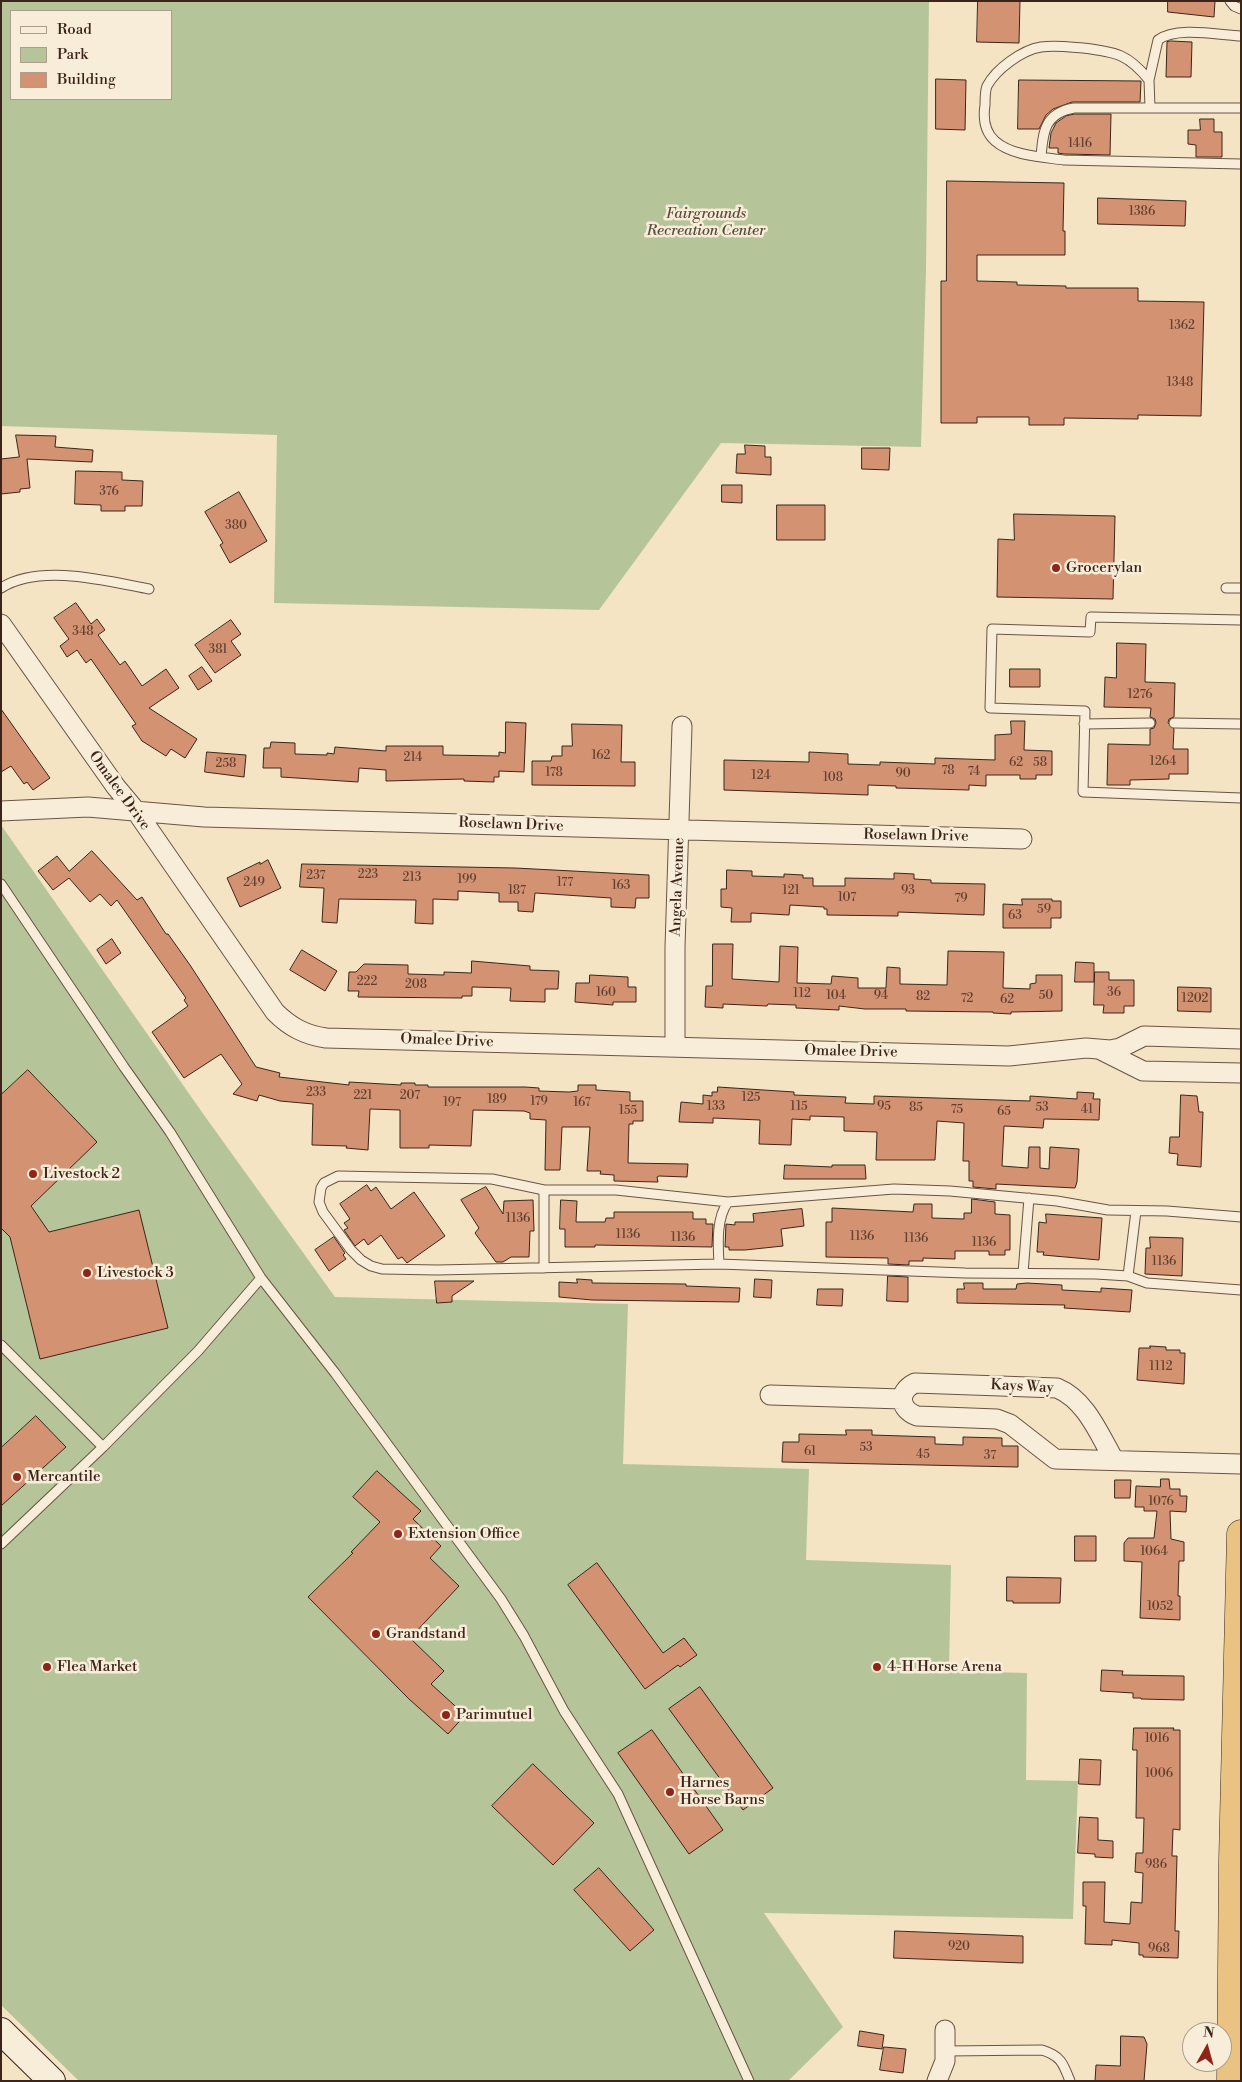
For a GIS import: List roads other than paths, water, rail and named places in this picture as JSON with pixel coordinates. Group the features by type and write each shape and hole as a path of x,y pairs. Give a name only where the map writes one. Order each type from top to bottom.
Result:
{"highway":[{"path":"1231,2081 1233,1860 1241,1534"}],"street":[{"name":"Omalee Drive","path":"1,624 116,787 136,811 274,1012 286,1023 301,1032 326,1038 1009,1056 1064,1050 1120,1048 1144,1036 1241,1039"},
{"name":"Angela Avenue","path":"675,1047 675,947 682,726"},
{"name":"Roselawn Drive","path":"1,811 88,807 204,817 1022,839"},
{"name":"Omalee Drive","path":"1100,1050 1143,1071 1241,1073"},
{"name":"Kays Way","path":"902,1399 908,1387 915,1383 1057,1388 1069,1393 1079,1401 1114,1460"},
{"path":"770,1395 902,1399 908,1413 916,1416 997,1419 1010,1424 1055,1459 1241,1464"},
{"path":"937,2081 946,2061 945,2030"},
{"path":"1,2031 52,2081"}],"lane":[{"path":"1230,1 1234,6 1241,9"},
{"path":"1150,107 1149,80 1158,40 1166,34 1182,32 1241,36"},
{"path":"1149,80 1129,59 1102,50 1060,46 1040,47 1004,65 987,87 984,109 986,129 995,141 1011,151 1041,157 1064,160 1241,164"},
{"path":"1041,157 1042,143 1047,125 1053,116 1062,110 1074,108 1150,107 1241,108"},
{"path":"1,588 24,578 68,575 86,576 150,589"},
{"path":"1226,588 1241,588"},
{"path":"1241,620 1091,617 1090,632 992,629 990,708 1085,711 1083,792 1241,798"},
{"path":"1084,724 1150,723"},
{"path":"1174,723 1241,724"},
{"path":"1,884 170,1132 261,1278 335,1373 501,1600 524,1636 564,1711 618,1794 749,2081"},
{"path":"1241,1217 1108,1210 1029,1198 950,1191 894,1189 728,1202 616,1190 544,1190 492,1179 338,1176 324,1183 319,1193 319,1202 323,1212 351,1250 371,1266 382,1269 437,1270 719,1264 1096,1274 1128,1276 1147,1283 1241,1290"},
{"path":"544,1190 544,1268"},
{"path":"1023,1273 1029,1198"},
{"path":"719,1264 719,1230 725,1206 728,1202"},
{"path":"1128,1276 1136,1211"},
{"path":"1,1544 198,1351 261,1278"},
{"path":"1,1345 102,1447"},
{"path":"946,2051 1042,2050 1054,2054 1063,2063 1070,2081"}],"place":[{"name":"Grocerylan","path":"1056,568"},
{"name":"Livestock 2","path":"33,1174"},
{"name":"Livestock 3","path":"87,1273"},
{"name":"Mercantile","path":"17,1477"},
{"name":"Extension Office","path":"398,1534"},
{"name":"Grandstand","path":"376,1634"},
{"name":"Flea Market","path":"47,1667"},
{"name":"4-H Horse Arena","path":"877,1667"},
{"name":"Parimutuel","path":"446,1715"},
{"name":"Harnes Horse Barns","path":"670,1792"}],"park label":[{"name":"Fairgrounds Recreation Center","path":"706,222"}]}
